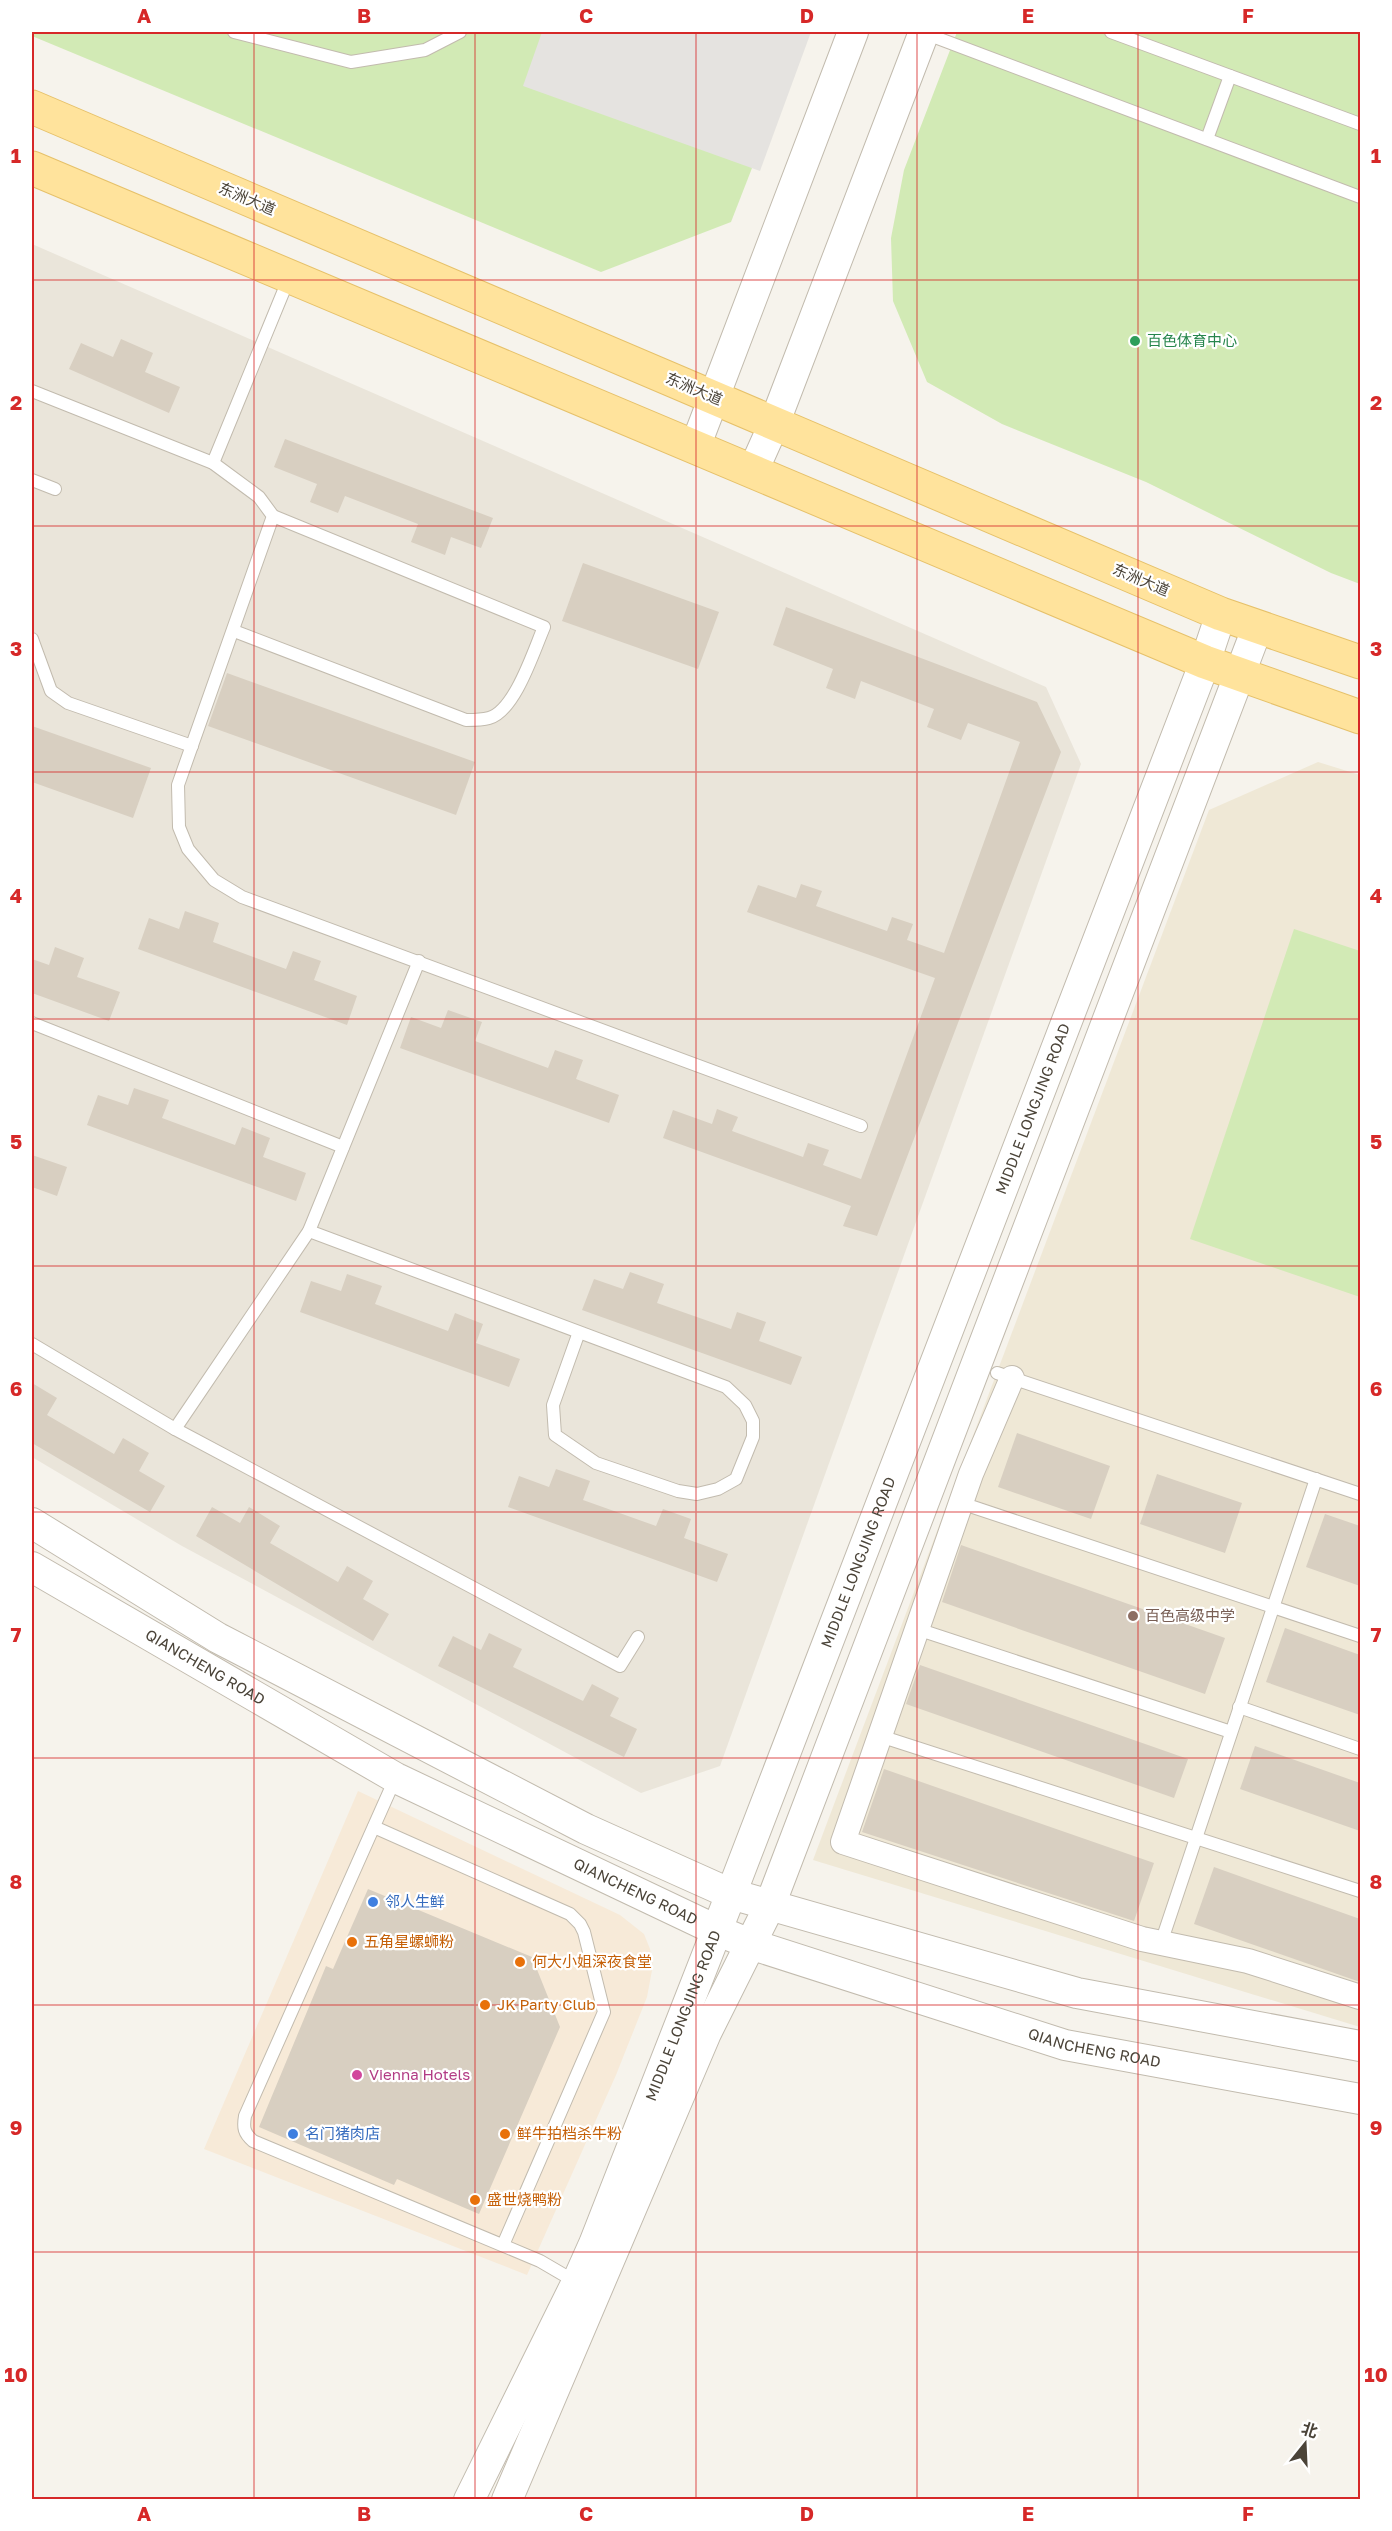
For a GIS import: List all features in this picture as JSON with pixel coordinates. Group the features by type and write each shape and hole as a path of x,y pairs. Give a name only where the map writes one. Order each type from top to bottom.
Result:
{"main road":[{"name":"东洲大道","path":"32,107 1221,614 1360,662"},
{"path":"32,168 1205,663 1360,717"}],"street":[{"path":"695,447 853,32"},
{"path":"753,471 774,424 924,32"},
{"name":"MIDDLE LONGJING ROAD","path":"469,2499 577,2282 678,2033 1205,663 1221,614"},
{"name":"MIDDLE LONGJING ROAD","path":"507,2499 706,2033 770,1905 1258,626"},
{"path":"1004,1376 843,1842 1142,1939 1248,1961 1360,1997"},
{"name":"QIANCHENG ROAD","path":"32,1522 218,1638 586,1829 732,1894 1077,1993 1360,2046"},
{"name":"QIANCHENG ROAD","path":"32,1568 396,1778 750,1944 1065,2044 1360,2099"}],"lane":[{"path":"234,32 351,62 425,50 460,32"},
{"path":"924,32 1360,197"},
{"path":"1111,32 1360,124"},
{"path":"1207,139 1230,76"},
{"path":"213,464 290,277"},
{"path":"32,392 213,464 259,497 273,516 544,627 522,678 507,705 491,718 466,720 234,631"},
{"path":"32,480 55,489"},
{"path":"273,516 178,785 179,826 188,849 214,880 242,897 861,1126"},
{"path":"32,639 51,691 68,703 192,746"},
{"path":"176,1429 309,1231 419,961"},
{"path":"32,1023 343,1147"},
{"path":"309,1231 579,1332 726,1387 745,1406 753,1421 753,1437 736,1479 718,1489 697,1494 678,1491 596,1463 555,1435 553,1406 579,1332"},
{"path":"32,1344 176,1429 620,1666 638,1637"},
{"path":"1004,1376 1360,1494"},
{"path":"1161,1943 1316,1479"},
{"path":"961,1503 1360,1636"},
{"path":"917,1629 1232,1732"},
{"path":"1239,1707 1360,1749"},
{"path":"880,1736 1360,1891"},
{"path":"396,1778 245,2116 243,2126 246,2135 254,2142 540,2261 577,2282"},
{"path":"374,1827 570,1914 584,1932 604,2012 503,2245"}],"shaded area":[{"path":"542,32 811,32 760,171 523,86"},
{"path":"32,244 1046,687 1081,764 720,1766 641,1793 182,1546 32,1457"},
{"name":"百色高级中学","path":"1318,762 1360,775 1360,2027 813,1860 1209,810"},
{"path":"358,1791 620,1915 644,1934 650,1949 653,1965 647,1997 616,2075 527,2275 204,2149"}],"green space":[{"path":"32,32 805,32 731,222 601,272 32,36"},
{"name":"百色体育中心","path":"957,32 1360,32 1360,584 1331,573 1146,482 1002,424 927,382 893,301 891,238 904,170"},
{"path":"1294,929 1360,951 1360,1297 1190,1239"}],"building":[{"path":"121,339 153,353 145,372 180,387 169,413 69,369 81,343 113,357"},
{"path":"285,439 493,518 481,548 451,537 445,555 411,542 418,524 345,496 338,513 310,502 317,484 274,467"},
{"path":"583,563 719,612 698,669 562,621"},
{"path":"786,607 1037,702 1061,752 877,1236 843,1226 851,1206 663,1138 673,1110 712,1124 717,1109 738,1117 732,1131 803,1157 808,1143 829,1150 823,1165 861,1179 935,978 747,912 758,885 796,898 801,884 822,891 816,906 887,931 892,917 913,924 907,940 944,953 1020,742 968,723 961,740 927,727 934,709 861,681 855,699 826,688 833,669 773,645"},
{"path":"227,673 475,762 456,815 208,726"},
{"path":"32,726 151,768 133,818 32,782"},
{"path":"185,911 219,923 213,942 286,969 293,951 321,961 314,980 357,996 347,1025 138,949 149,918 179,929"},
{"path":"55,947 84,958 77,977 120,992 109,1021 32,993 32,959 49,965"},
{"path":"448,1010 482,1022 475,1041 548,1068 555,1050 583,1060 576,1079 619,1095 609,1123 400,1048 411,1017 441,1028"},
{"path":"134,1088 169,1100 162,1118 235,1145 242,1127 270,1138 263,1157 306,1173 296,1201 87,1125 98,1095 128,1105"},
{"path":"32,1155 67,1167 57,1196 32,1187"},
{"path":"630,1272 664,1284 657,1303 731,1329 737,1312 766,1322 759,1341 802,1357 791,1385 582,1310 594,1279 623,1289"},
{"path":"347,1274 382,1286 375,1304 448,1331 455,1313 483,1324 476,1343 520,1359 509,1387 300,1312 311,1281 341,1291"},
{"path":"32,1383 57,1398 47,1415 114,1454 123,1438 149,1453 139,1471 165,1486 150,1512 32,1443"},
{"path":"1017,1433 1110,1466 1091,1519 998,1487"},
{"path":"556,1469 590,1481 583,1500 656,1526 663,1509 691,1519 684,1538 728,1554 717,1582 508,1507 519,1476 549,1487"},
{"path":"1157,1474 1242,1503 1225,1553 1140,1524"},
{"path":"212,1507 240,1523 249,1507 280,1526 270,1543 338,1582 347,1566 373,1581 363,1599 389,1614 373,1641 196,1536"},
{"path":"1325,1514 1360,1526 1360,1586 1306,1567"},
{"path":"961,1545 1225,1638 1205,1694 942,1602"},
{"path":"1285,1628 1360,1655 1360,1715 1266,1682"},
{"path":"489,1633 522,1649 513,1667 583,1701 592,1684 619,1698 610,1716 637,1729 624,1757 438,1666 453,1636 481,1650"},
{"path":"920,1665 1188,1759 1174,1798 906,1704"},
{"path":"1255,1746 1360,1783 1360,1831 1240,1789"},
{"path":"884,1769 1154,1863 1134,1921 862,1832"},
{"path":"1214,1867 1360,1919 1360,1982 1194,1924"},
{"path":"368,1889 532,1957 560,2027 479,2214 397,2179 394,2185 259,2127 326,1966 333,1969"}],"place":[{"name":"百色体育中心","path":"1135,341"},
{"name":"百色高级中学","path":"1133,1616"},
{"name":"邻人生鲜","path":"373,1902"},
{"name":"五角星螺蛳粉","path":"352,1942"},
{"name":"何大小姐深夜食堂","path":"520,1962"},
{"name":"JK Party Club","path":"485,2005"},
{"name":"Vienna Hotels","path":"357,2075"},
{"name":"名门猪肉店","path":"293,2134"},
{"name":"鲜牛拍档杀牛粉","path":"505,2134"},
{"name":"盛世烧鸭粉","path":"475,2200"}]}
